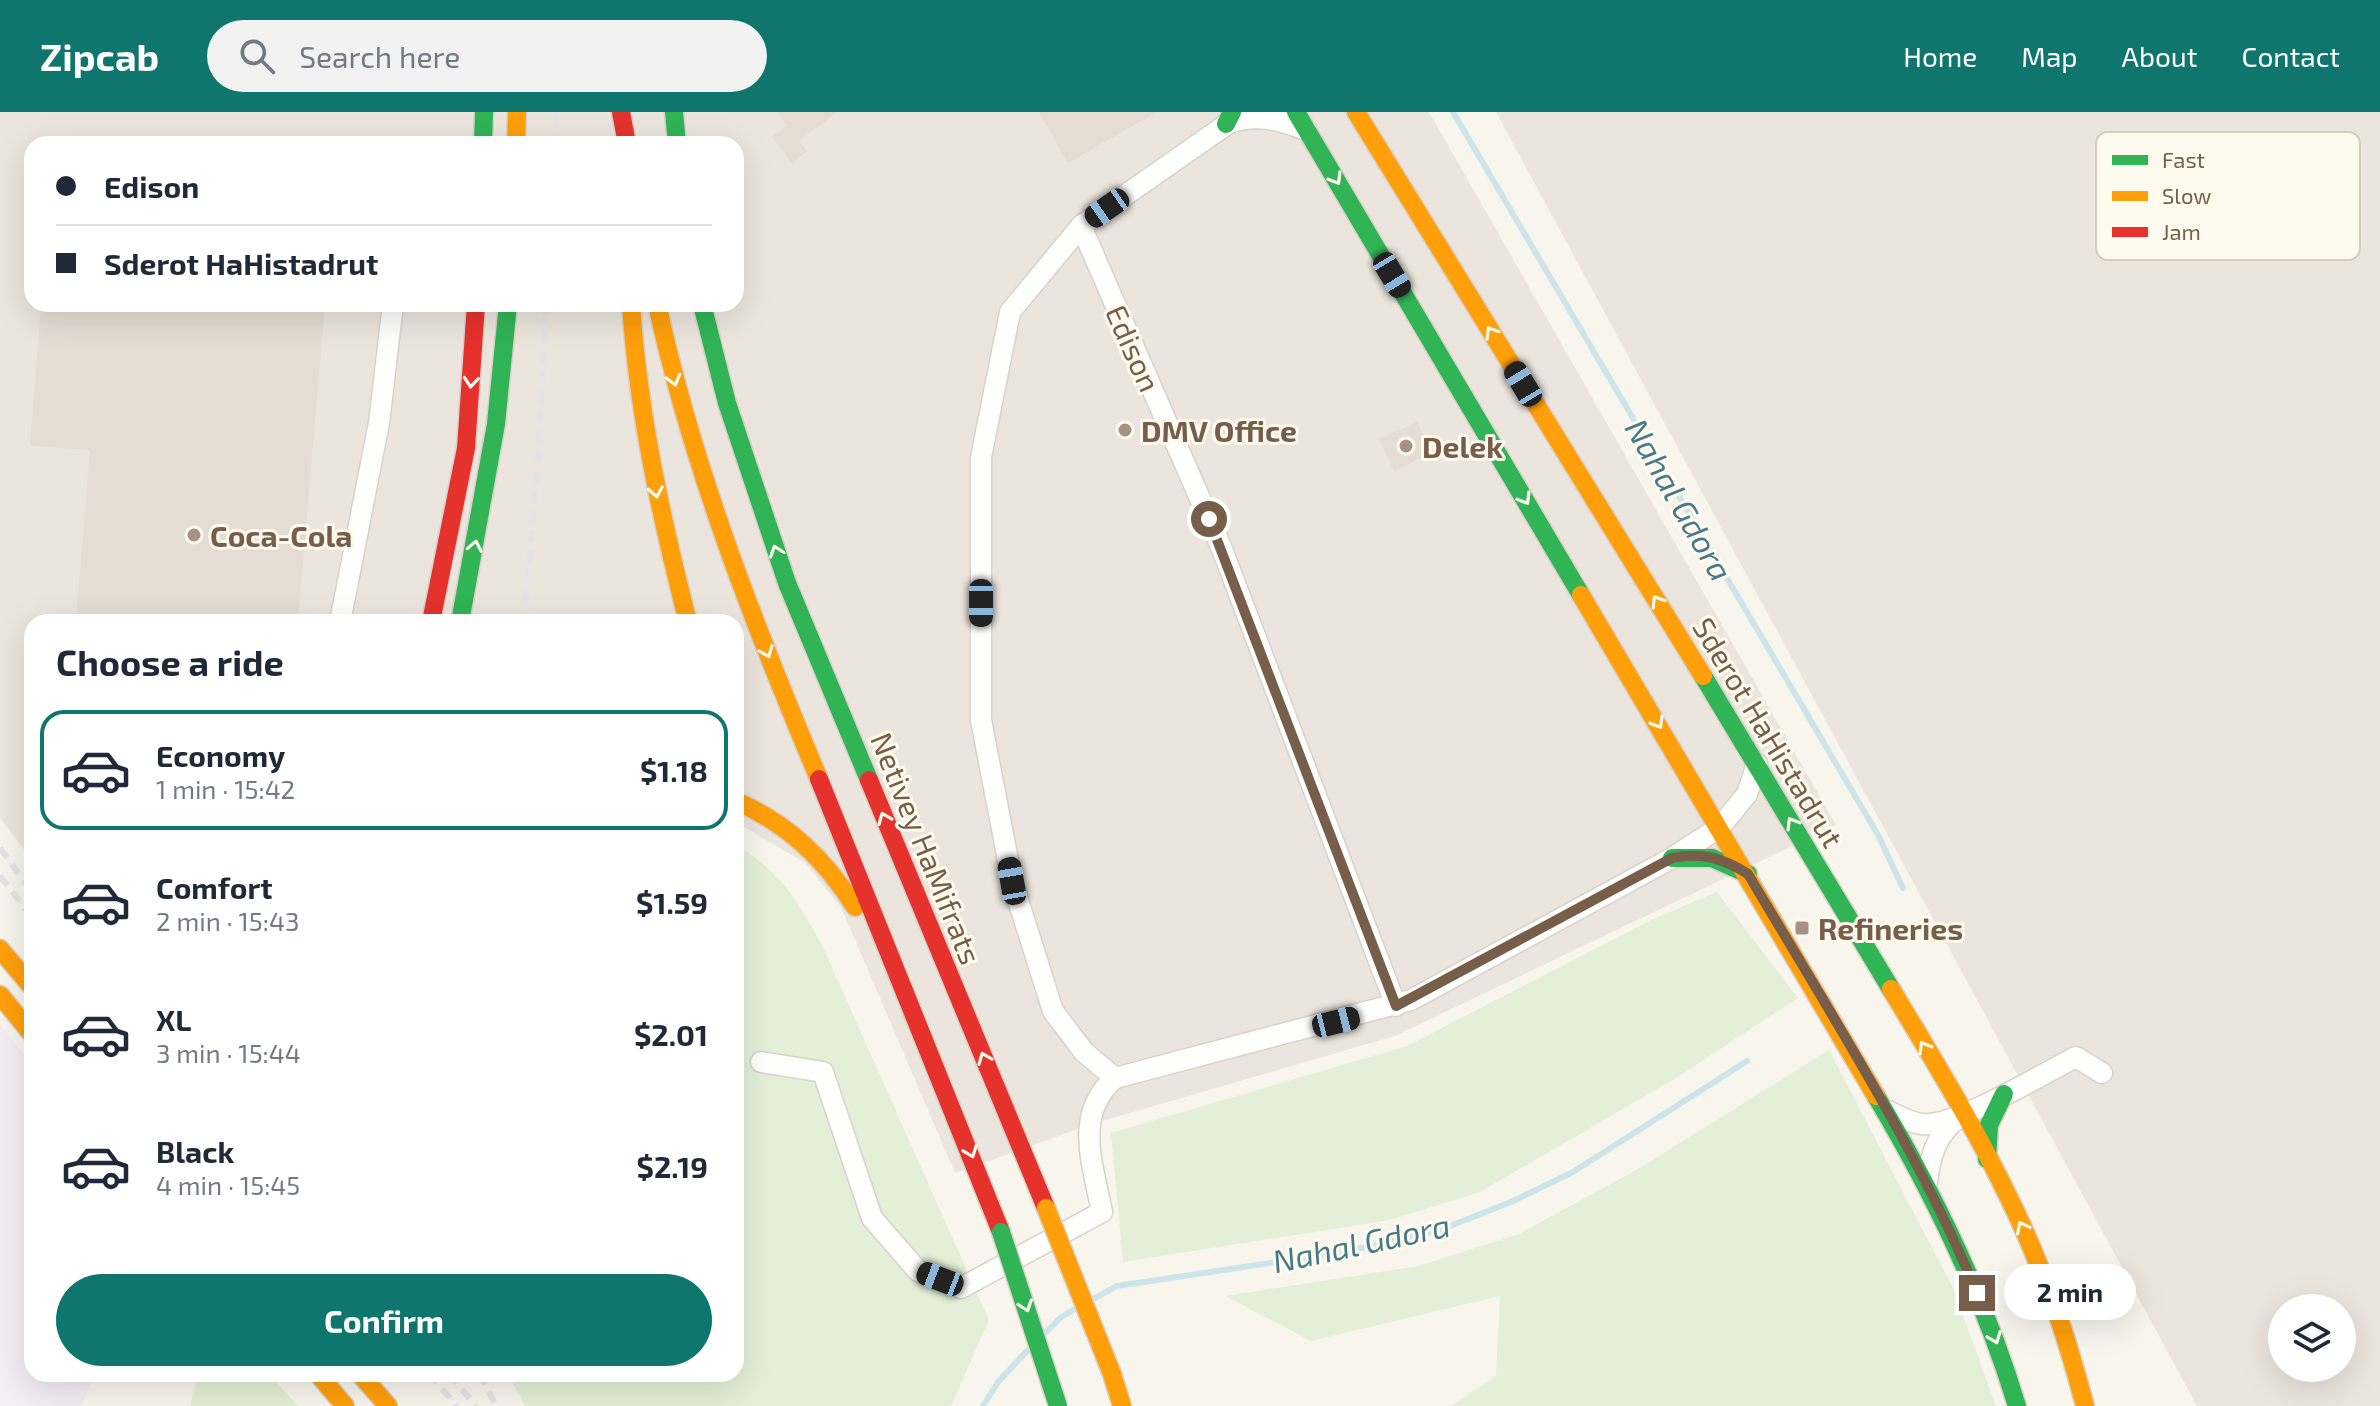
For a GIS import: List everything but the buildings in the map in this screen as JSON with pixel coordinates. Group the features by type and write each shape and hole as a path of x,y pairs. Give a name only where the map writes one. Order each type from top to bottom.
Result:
{"main road":[{"path":"483,136 484,112"},
{"path":"516,136 517,112"},
{"path":"674,112 676,136"},
{"name":"Sderot HaHistadrut","path":"1356,112 1757,764 1963,1114 2033,1250 2062,1328 2085,1406"},
{"path":"621,113 624,136"},
{"path":"1301,121 1748,874 1927,1183 1999,1346 2017,1406"},
{"path":"433,614 466,448 475,312"},
{"path":"462,614 493,451 508,312"},
{"path":"632,312 634,348 657,499 686,614"},
{"path":"659,312 683,415 745,599 954,1107 1001,1232 1058,1406"},
{"name":"Netivey HaMifrats","path":"704,312 731,417 787,583 1046,1208 1122,1406"},
{"path":"744,805 790,828 840,881 863,919 954,1107"},
{"path":"1672,858 1693,854 1715,857 1748,874"},
{"path":"0,949 24,978"},
{"path":"0,995 24,1024"},
{"path":"1987,1159 1985,1140 1988,1122 2004,1094"},
{"path":"325,1382 345,1406"},
{"path":"367,1382 388,1406"}],"street":[{"path":"1115,1078 1084,1052 1053,1011 1012,881 981,720 981,457 1010,312 1081,226 1229,118 1245,112"},
{"path":"1229,118 1301,121"},
{"name":"Edison","path":"1081,226 1222,549 1396,1006"},
{"path":"342,614 379,423 392,312"},
{"path":"761,1062 823,1072 872,1218 918,1271 961,1288 1102,1212 1087,1138 1099,1092 1115,1078 1396,1006 1672,858 1720,827 1747,794 1757,764"},
{"path":"1672,858 1699,823 1703,799"},
{"path":"1886,1110 1922,1124 1947,1121 2076,1057 2102,1073"},
{"path":"1927,1183 1929,1164 1939,1137 1963,1114"}],"shaded area":[{"path":"0,112 1429,112 1836,825 1395,1036 1095,1123 955,1173 841,907 805,863 744,827 744,614 24,614 24,850 0,818"},
{"path":"1496,112 2380,112 2380,1406 2197,1406"},
{"path":"0,1025 24,1054 24,1382 92,1382 81,1406 0,1406"}],"green space":[{"path":"744,850 777,877 804,913 822,945 989,1320 951,1406 525,1406 512,1382 744,1382"},
{"path":"1717,892 1798,998 1676,1078 1480,1192 1390,1220 1123,1262 1111,1133 1407,1046 1651,920"},
{"path":"1829,1050 1953,1288 1996,1406 1451,1406 1496,1376 1500,1296 1311,1341 1225,1296 1419,1266 1519,1234 1638,1169"},
{"path":"196,1382 276,1382 298,1406 190,1406"}],"waterway":[{"name":"Nahal Gdora","path":"1453,112 1878,835 1903,888"},
{"name":"Nahal Gdora","path":"1095,1298 1117,1286 1344,1252 1437,1231 1511,1202 1573,1172 1747,1061"},
{"name":"Nahal Gdora","path":"1046,1332 1061,1317 1075,1309"},
{"name":"Nahal Gdora","path":"983,1406 998,1382 1027,1351"}],"railway":[{"path":"556,136 557,112"},
{"path":"525,614 538,463 546,312"},
{"path":"0,848 24,881"},
{"path":"0,876 24,907"},
{"path":"436,1382 457,1406"},
{"path":"456,1382 476,1406"},
{"path":"484,1382 496,1406"}],"traffic: fast":[{"path":"483,136 484,112"},
{"path":"674,112 676,136"},
{"path":"1226,124 1232,112"},
{"path":"1296,112 1581,595"},
{"path":"461,614 496,424 507,312"},
{"path":"704,312 727,403 787,583 869,780"},
{"path":"1703,676 1891,989"},
{"path":"1672,858 1712,858 1748,874"},
{"path":"1987,1159 1989,1125 2004,1094"},
{"path":"1876,1096 1918,1170 1956,1247 1989,1325 2017,1406"},
{"path":"1001,1232 1058,1406"}],"traffic: slow":[{"path":"516,136 517,112"},
{"path":"1356,112 1703,676"},
{"path":"632,312 652,464 686,614"},
{"path":"659,312 688,426 727,545 819,779"},
{"path":"1581,595 1876,1096"},
{"path":"744,805 789,832 804,845 831,873 855,907"},
{"path":"0,949 24,978"},
{"path":"1891,989 1953,1092 2010,1199 2055,1306 2085,1406"},
{"path":"0,995 24,1024"},
{"path":"1046,1208 1112,1374"},
{"path":"1112,1374 1122,1406"},
{"path":"325,1382 345,1406"},
{"path":"367,1382 388,1406"}],"traffic: jam":[{"path":"621,112 626,136"},
{"path":"433,614 466,448 475,312"},
{"path":"819,779 1001,1232"},
{"path":"869,780 1046,1208"}],"place":[{"name":"DMV Office","path":"1125,430"},
{"name":"Delek","path":"1406,446"},
{"name":"Coca-Cola","path":"194,535"},
{"name":"Refineries","path":"1802,928"}],"route":[{"path":"1209,519 1396,1006 1672,858 1704,855 1734,865 1748,874 1886,1110 1927,1183 1977,1293"}]}
